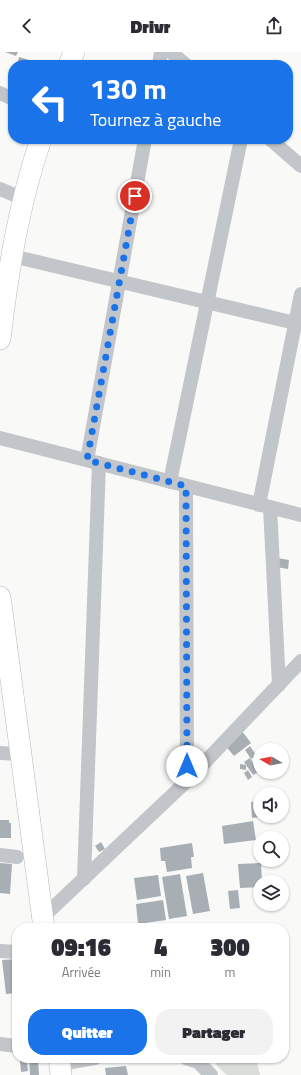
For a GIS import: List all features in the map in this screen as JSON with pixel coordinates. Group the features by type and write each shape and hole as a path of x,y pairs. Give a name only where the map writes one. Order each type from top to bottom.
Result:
{"highway":[{"path":"0,339 2,307 12,256 32,164 38,144"},
{"path":"0,597 44,922"}],"street":[{"path":"171,52 180,60"},
{"path":"84,879 93,462 119,282 144,144"},
{"path":"170,482 240,144"},
{"path":"276,144 301,166"},
{"path":"0,189 24,199"},
{"path":"12,256 295,323"},
{"path":"279,685 265,506 301,294"},
{"path":"0,438 301,515"},
{"path":"186,486 187,781"},
{"path":"44,922 84,879 187,781 301,661"},
{"path":"0,753 21,754"},
{"path":"0,855 17,858"},
{"path":"0,951 12,952"},
{"path":"0,1044 12,1045"},
{"path":"60,1066 73,1063"},
{"path":"199,1063 211,1075"}],"shaded area":[{"path":"216,1063 257,1063 260,1075 227,1075"}],"building":[{"path":"5,52 18,52 16,56"},
{"path":"19,57 29,60 18,60"},
{"path":"277,558 289,560 288,569 276,567"},
{"path":"242,731 251,743 234,756 224,744"},
{"path":"250,746 253,750 253,757 251,759 245,750"},
{"path":"250,758 253,763 253,775 244,762"},
{"path":"240,764 246,765 246,770 240,769"},
{"path":"248,770 252,777 248,780 244,773"},
{"path":"251,802 253,802 252,818"},
{"path":"0,820 9,820 9,823 11,823 11,838 0,838"},
{"path":"253,821 255,831 253,831 253,840 224,844 222,826"},
{"path":"101,842 105,849 99,852 95,846"},
{"path":"192,843 194,857 191,857 192,868 167,872 165,861 161,861 160,848"},
{"path":"0,863 12,864 10,894 0,893"},
{"path":"253,863 253,867 261,867 262,875 253,875 253,887 240,888 238,864"},
{"path":"203,873 210,911 193,914 186,876"},
{"path":"180,874 187,916 169,919 162,877"},
{"path":"158,875 161,896 137,900 134,878"},
{"path":"238,890 240,908 230,909 228,891"},
{"path":"163,900 166,920 138,923 136,904"},
{"path":"12,959 12,993 6,994 2,960"},
{"path":"20,1063 27,1063 28,1071 21,1072"},
{"path":"29,1063 38,1063 39,1075 30,1075"},
{"path":"126,1066 128,1075 106,1075 105,1068"}],"route":[{"path":"135,196 87,460 186,486 187,766"}]}
